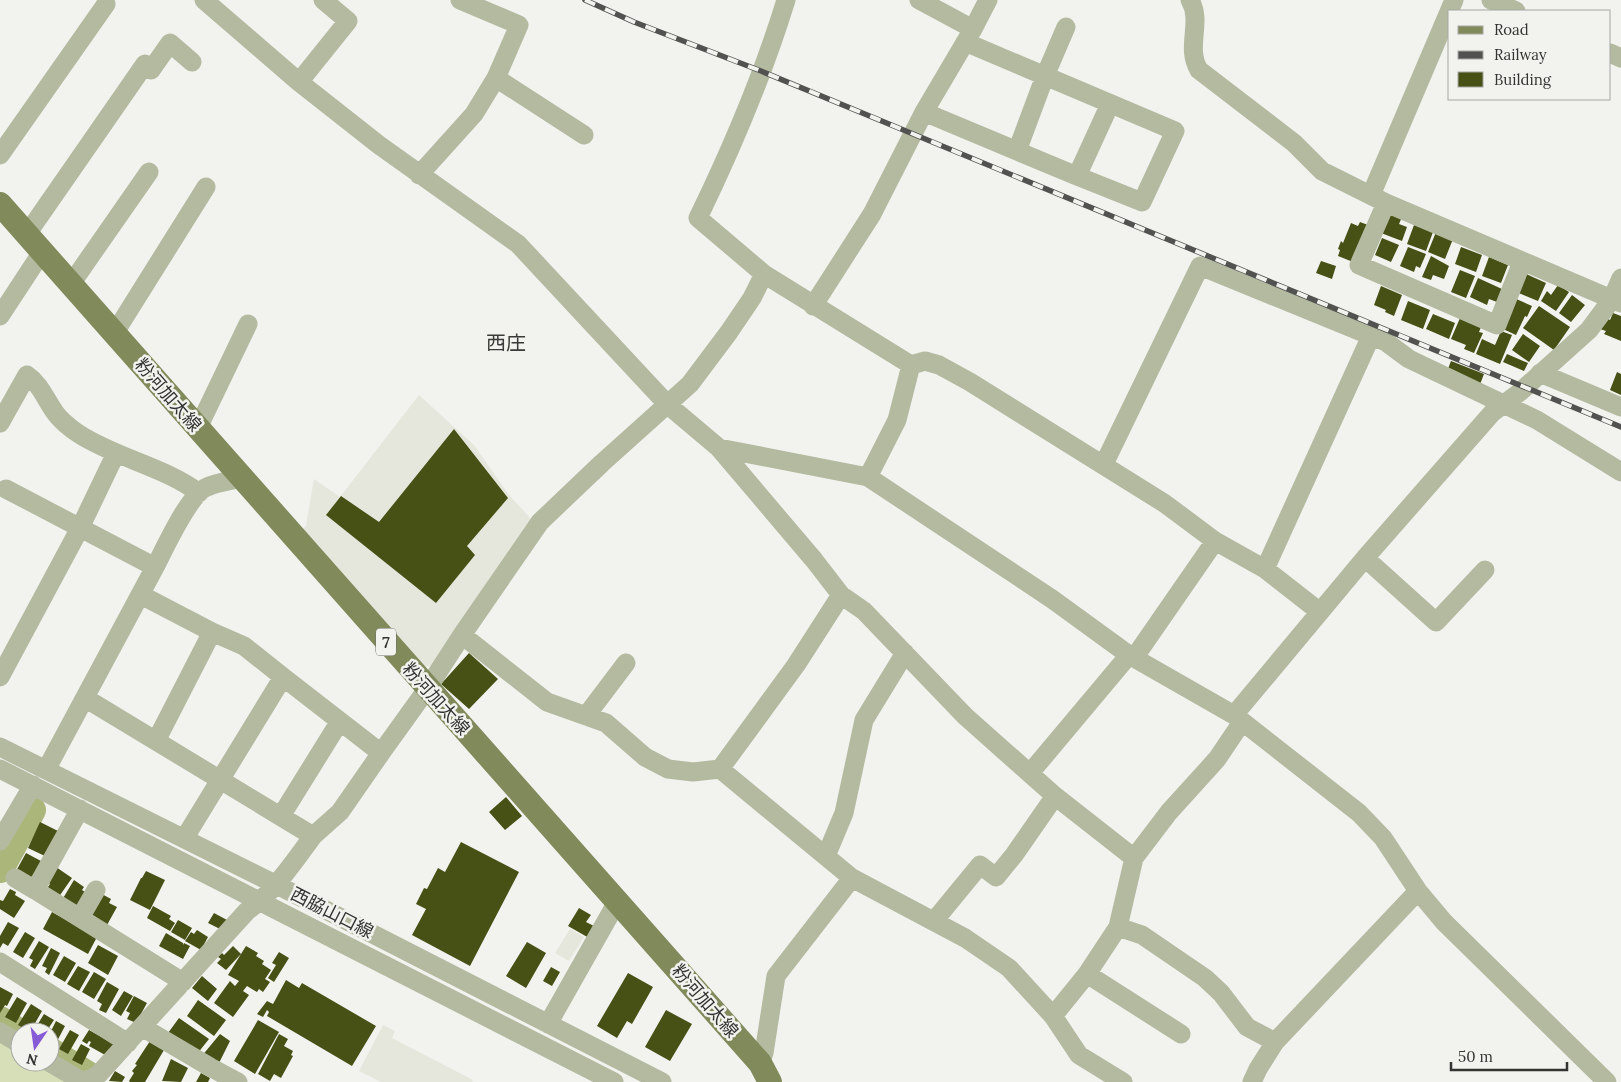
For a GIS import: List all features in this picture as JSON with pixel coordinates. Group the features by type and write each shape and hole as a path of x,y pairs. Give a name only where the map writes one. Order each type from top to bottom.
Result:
{"main road":[{"name":"粉河加太線","path":"0,204 617,902 765,1073"}],"street":[{"path":"204,0 299,82 419,174 518,244 668,405 719,448 814,560 841,595 864,611 965,716 1055,796 1134,858"},
{"path":"299,82 348,21 323,0"},
{"path":"419,174 474,114 496,78 519,25 460,0"},
{"path":"786,0 761,71 724,163 698,218 764,274 911,365"},
{"path":"919,0 969,36 1045,76 1175,131 1142,202 924,112"},
{"path":"813,306 872,214 924,112 988,0"},
{"path":"1190,0 1193,4 1195,20 1192,48 1194,61 1199,70 1294,143 1322,171 1379,199 1522,262 1617,301"},
{"path":"1491,0 1514,10"},
{"path":"0,155 106,4"},
{"path":"1448,16 1379,199 1359,265 1497,325 1522,262"},
{"path":"1017,151 1045,76 1066,27"},
{"path":"0,316 34,243 145,64 151,70 170,44 192,62"},
{"path":"496,78 584,135"},
{"path":"1077,176 1110,104"},
{"path":"71,284 149,172"},
{"path":"114,334 206,187"},
{"path":"1104,464 1200,266 1386,342 1409,359 1537,420 1621,472"},
{"path":"60,1067 88,1080 128,1043 247,911 260,902 277,885 314,836 340,812 427,689 540,522 690,384 752,298 764,274"},
{"path":"1052,1016 1087,974 1118,927 1134,858 1169,812 1217,759 1238,718 1320,612 1492,413 1589,330 1617,301 1621,278"},
{"path":"198,428 248,324"},
{"path":"1265,569 1371,336"},
{"path":"911,365 925,360 939,365 1104,464 1164,503 1215,541 1265,569 1320,612"},
{"path":"868,477 897,420 911,365"},
{"path":"1540,373 1621,407"},
{"path":"0,423 27,375 35,380 55,413 78,434 116,453 186,483 199,493"},
{"path":"719,448 868,477 1052,599 1132,656 1238,718 1358,813 1383,838 1418,891 1444,922 1607,1082"},
{"path":"0,677 80,528 116,453"},
{"path":"46,770 191,502 207,487 241,478"},
{"path":"2,492 80,528 155,567"},
{"path":"1030,774 1132,656 1215,541"},
{"path":"1365,558 1436,622 1485,570"},
{"path":"141,594 212,632 244,646 381,753"},
{"path":"720,769 796,665 841,595"},
{"path":"156,741 212,632"},
{"path":"462,635 547,702 606,723 645,757 668,769 693,772 720,769 852,878 965,938 1009,968 1052,1016 1079,1055 1123,1082"},
{"path":"826,856 844,813 864,720 905,653"},
{"path":"586,716 626,663"},
{"path":"184,839 283,676"},
{"path":"85,698 314,836"},
{"path":"281,816 340,721"},
{"name":"西脇山口線","path":"0,747 277,885 662,1082"},
{"name":"西脇山口線","path":"0,769 614,1082"},
{"path":"0,841 33,785"},
{"path":"934,921 980,865 996,877 1014,855 1055,796"},
{"path":"35,890 80,809"},
{"path":"15,878 183,982"},
{"path":"765,1073 764,1053 776,976 852,878"},
{"path":"80,918 96,890"},
{"path":"1252,1082 1275,1042 1418,891"},
{"path":"548,1024 617,902"},
{"path":"1118,927 1142,935 1205,978 1221,994 1247,1027 1275,1042"},
{"path":"0,962 128,1043"},
{"path":"1087,974 1182,1034"},
{"path":"142,1026 238,1082"}],"shaded area":[{"path":"419,395 474,445 509,495 533,521 437,665 424,667 301,530 306,526 314,479 340,497"},
{"path":"570,929 584,937 569,961 555,953"},
{"path":"383,1025 395,1031 392,1038 473,1080 472,1082 381,1082 359,1071"}],"green space":[{"path":"0,1041 10,1048 10,1072 50,1072 67,1082 0,1082"}],"building":[{"path":"1390,212 1402,217 1399,224 1407,227 1402,241 1381,233"},
{"path":"1360,222 1368,225 1353,262 1338,256 1340,250 1338,249 1341,241 1343,243 1351,223 1358,226"},
{"path":"1414,225 1433,232 1426,251 1407,244"},
{"path":"1436,232 1453,239 1445,259 1428,252"},
{"path":"1382,238 1399,245 1391,262 1375,255"},
{"path":"1408,247 1426,254 1420,268 1416,266 1414,272 1400,266"},
{"path":"1461,247 1482,255 1476,272 1455,264"},
{"path":"1431,256 1449,266 1444,279 1433,275 1431,280 1422,277"},
{"path":"1489,257 1508,265 1501,283 1482,276"},
{"path":"1321,261 1336,266 1332,279 1316,273"},
{"path":"1460,270 1475,276 1466,298 1451,292"},
{"path":"1524,273 1546,283 1538,301 1516,292"},
{"path":"1478,278 1502,289 1497,302 1489,299 1487,305 1470,297"},
{"path":"1558,285 1569,292 1556,311 1541,301 1547,291 1551,295"},
{"path":"1381,286 1402,295 1394,316 1374,305"},
{"path":"1572,295 1585,305 1571,322 1559,313"},
{"path":"1514,298 1532,306 1516,335 1503,329"},
{"path":"1408,301 1430,310 1423,329 1401,320"},
{"path":"1539,306 1570,327 1554,350 1523,328"},
{"path":"1613,313 1621,316 1621,341 1604,334 1606,331 1600,329 1605,317 1610,320"},
{"path":"1433,314 1455,323 1449,339 1426,329"},
{"path":"1460,318 1481,327 1479,332 1483,333 1474,353 1464,349 1466,345 1451,339"},
{"path":"1501,331 1512,335 1500,364 1476,354 1482,339 1495,345"},
{"path":"1523,334 1540,346 1529,362 1512,350"},
{"path":"1507,354 1528,363 1524,371 1503,362"},
{"path":"1451,361 1484,374 1479,387 1446,374"},
{"path":"1617,372 1621,374 1621,395 1610,390"},
{"path":"454,429 508,498 467,546 475,555 436,603 326,515 341,496 379,522"},
{"path":"469,653 498,679 469,709 441,684"},
{"path":"506,797 522,816 505,830 489,812"},
{"path":"40,822 58,831 47,857 28,848"},
{"path":"461,842 519,872 470,966 412,935 426,909 416,904 424,888 427,889 438,868 445,872"},
{"path":"26,853 41,861 39,872 28,879 15,873"},
{"path":"56,867 72,878 58,898 46,890 50,884 46,881"},
{"path":"146,871 165,880 150,910 130,900"},
{"path":"74,880 84,887 82,890 88,894 78,911 62,900"},
{"path":"10,889 16,892 15,895 25,901 14,918 0,909 0,900 3,901"},
{"path":"100,893 111,899 109,903 117,907 107,925 89,915"},
{"path":"153,906 171,916 169,919 175,923 170,931 147,918"},
{"path":"579,908 591,915 586,922 596,927 589,938 568,926"},
{"path":"52,912 97,937 88,954 43,929"},
{"path":"214,913 227,920 222,930 208,923"},
{"path":"178,920 192,928 185,940 171,932"},
{"path":"8,922 19,928 8,946 3,943 0,948 0,936"},
{"path":"197,930 208,937 201,950 185,941 191,932 194,934"},
{"path":"25,932 35,938 23,958 13,952"},
{"path":"166,933 183,943 183,945 184,943 190,946 183,959 159,946"},
{"path":"39,941 49,947 35,969 30,966 33,960 29,958"},
{"path":"527,942 546,953 526,988 506,976"},
{"path":"98,945 118,956 108,975 88,963"},
{"path":"233,946 241,954 226,970 217,963 221,959 218,957 222,953 224,955"},
{"path":"246,946 258,953 256,956 264,961 262,964 271,970 265,979 270,982 263,992 259,989 257,992 247,986 243,991 249,995 233,1017 214,1003 230,981 235,986 239,981 228,975"},
{"path":"51,948 60,953 49,975 45,972 47,968 42,966"},
{"path":"279,952 289,958 274,982 268,978 276,965 272,963"},
{"path":"64,956 76,963 65,982 53,975"},
{"path":"78,966 90,972 79,991 67,984"},
{"path":"551,967 560,972 552,986 543,981"},
{"path":"94,972 106,979 94,999 82,992"},
{"path":"628,973 653,987 632,1024 627,1021 617,1038 597,1026"},
{"path":"202,976 217,989 208,1001 192,988"},
{"path":"286,980 299,988 302,983 376,1026 352,1066 267,1016 269,1012 267,1010 263,1017 257,1014 267,1001 273,1004"},
{"path":"107,982 119,989 106,1013 99,1010 102,1004 97,1001"},
{"path":"0,987 13,994 7,1006 5,1005 0,1013"},
{"path":"124,991 133,996 121,1016 112,1010"},
{"path":"134,996 147,1003 136,1023 127,1019 130,1013 126,1011"},
{"path":"17,997 27,1003 17,1022 5,1017"},
{"path":"198,1000 226,1020 214,1036 187,1016"},
{"path":"31,1004 42,1011 36,1022 20,1022"},
{"path":"666,1010 692,1024 670,1061 645,1047"},
{"path":"44,1014 54,1020 53,1022 39,1022"},
{"path":"179,1018 209,1039 197,1054 168,1033"},
{"path":"258,1020 279,1032 255,1074 234,1061"},
{"path":"60,1023 65,1026 60,1036"},
{"path":"70,1030 79,1035 68,1054 60,1050"},
{"path":"89,1030 114,1044 107,1056 89,1046 91,1042 89,1041 87,1044 82,1041"},
{"path":"220,1034 230,1041 218,1065 201,1057"},
{"path":"279,1034 288,1039 284,1046 293,1051 291,1055 293,1056 281,1078 274,1074 270,1081 258,1074"},
{"path":"150,1041 164,1050 145,1082 130,1082 134,1073 132,1071 137,1065 135,1064"},
{"path":"81,1044 90,1049 82,1065 72,1060"},
{"path":"171,1059 188,1068 181,1082 162,1081"},
{"path":"115,1071 125,1077 122,1082 109,1081"},
{"path":"201,1073 210,1078 208,1082 196,1082"}],"waterway":[{"path":"0,869 32,810"},
{"path":"0,1020 10,1026"},
{"path":"60,1057 91,1077"}],"railway":[{"path":"585,0 634,22 761,71 1621,427"}],"district":[{"name":"西庄","path":"506,343"}]}
